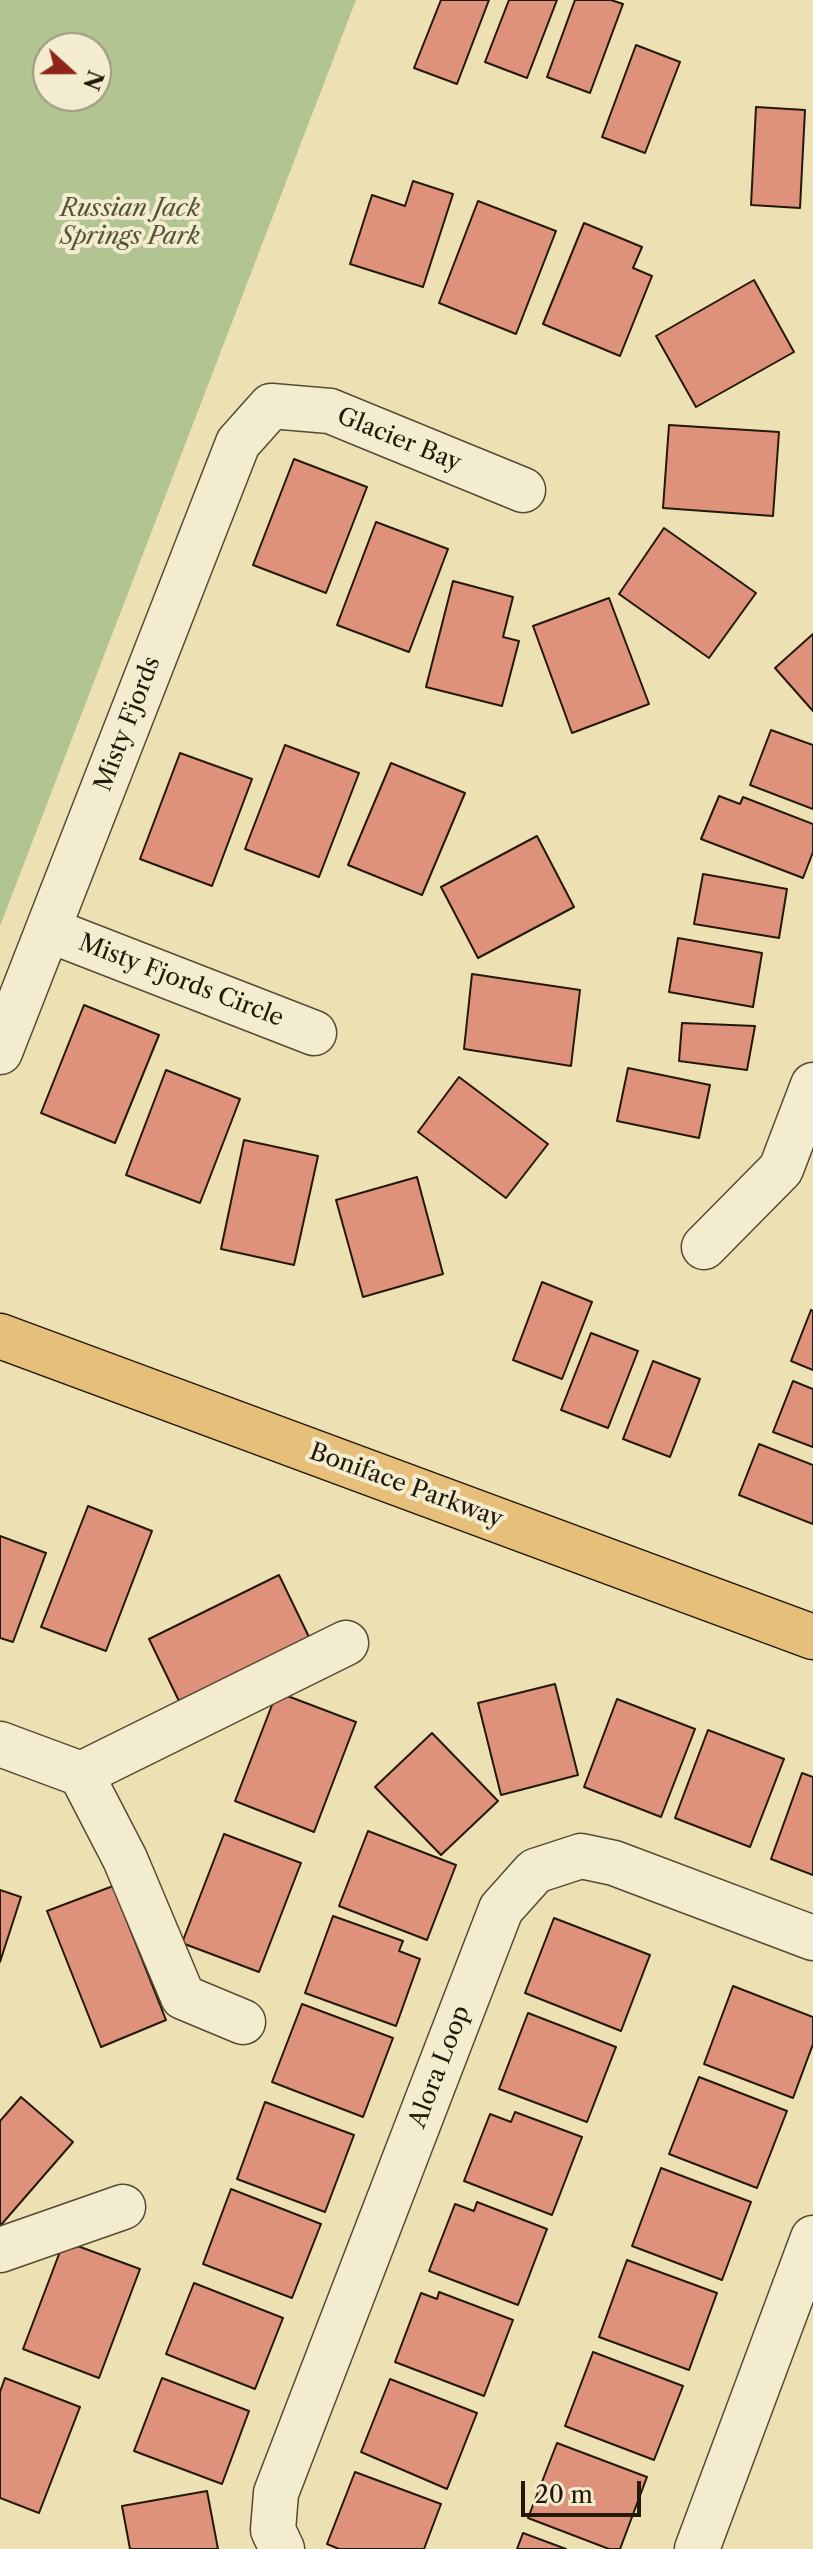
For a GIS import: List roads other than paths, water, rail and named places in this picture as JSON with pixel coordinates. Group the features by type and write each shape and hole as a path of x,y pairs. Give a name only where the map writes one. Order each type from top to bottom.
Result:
{"main road":[{"name":"Boniface Parkway","path":"0,1336 813,1637"}],"street":[{"name":"Glacier Bay","path":"271,406 330,411 523,490"},
{"name":"Misty Fjords","path":"0,1052 238,443 271,406"},
{"name":"Misty Fjords Circle","path":"49,930 314,1033"},
{"path":"704,1247 781,1169 813,1085"},
{"path":"81,1774 346,1643"},
{"path":"0,1744 81,1774 125,1859 183,1997 243,2022"},
{"name":"Alora Loop","path":"282,2549 273,2530 276,2493 501,1909 535,1871 581,1856 614,1863 813,1938"},
{"path":"0,2250 123,2207"},
{"path":"697,2549 813,2238"}],"park label":[{"name":"Russian Jack Springs Park","path":"130,223"}]}
